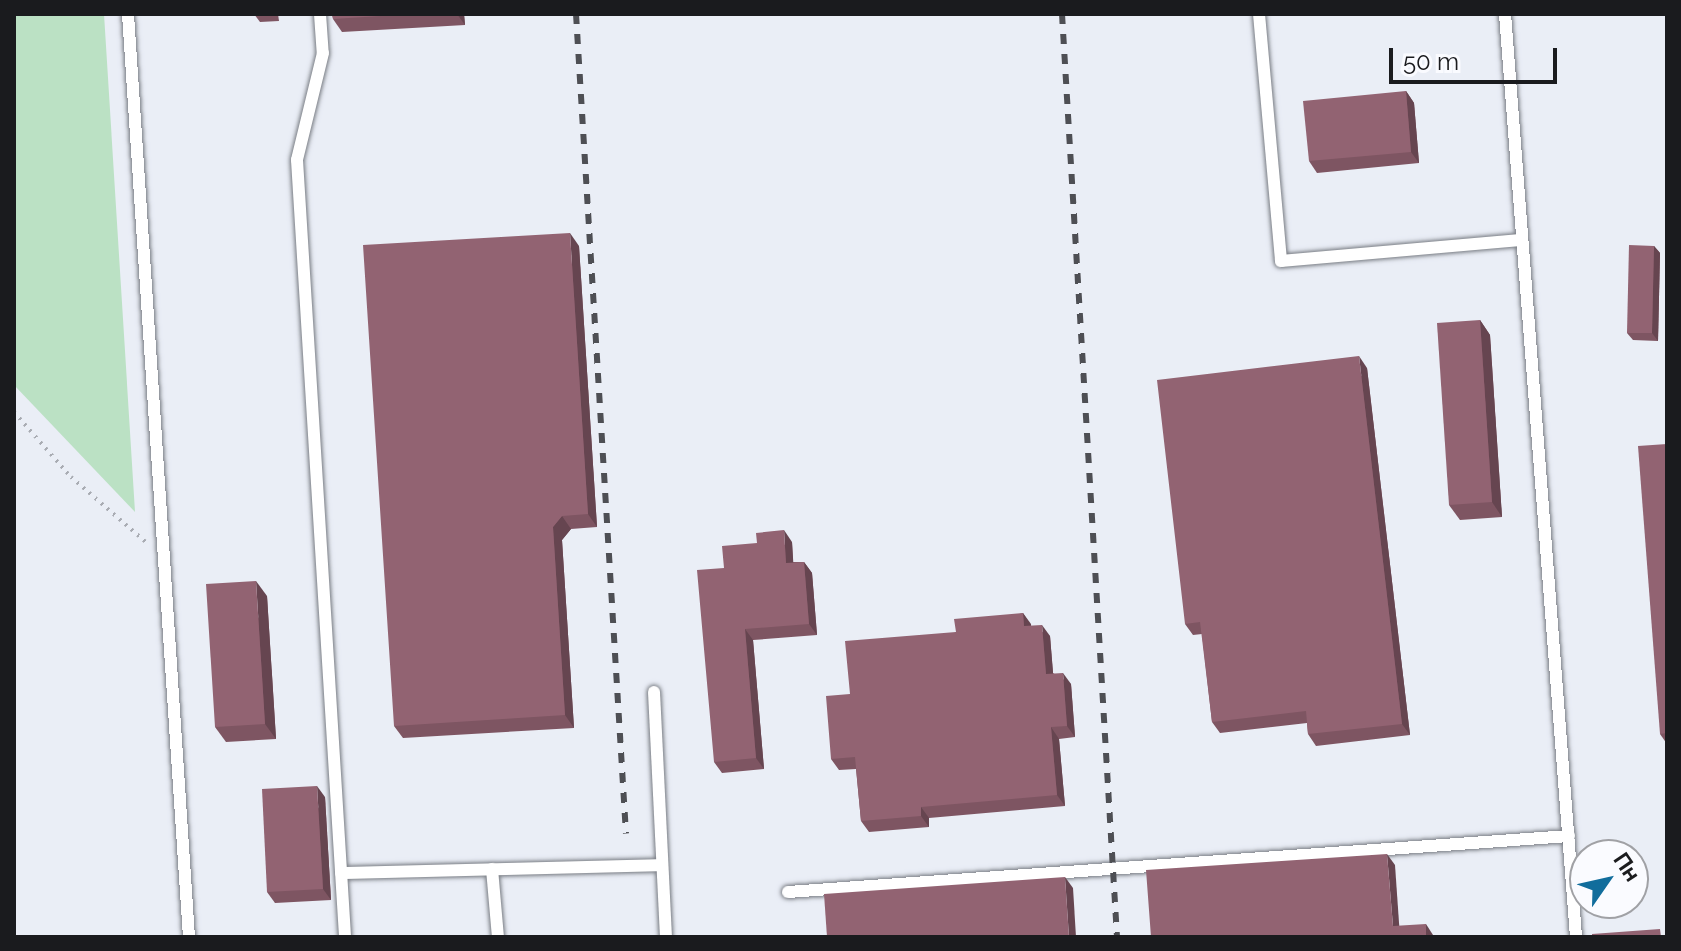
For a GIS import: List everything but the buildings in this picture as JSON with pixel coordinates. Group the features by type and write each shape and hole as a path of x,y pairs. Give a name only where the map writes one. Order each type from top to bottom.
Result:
{"lane":[{"path":"128,14 189,937"},
{"path":"320,14 323,53 297,160 345,937"},
{"path":"1259,14 1281,261 1520,240"},
{"path":"1505,14 1576,937"},
{"path":"654,692 666,937"},
{"path":"788,892 1569,836"},
{"path":"341,873 661,865"},
{"path":"492,869 498,937"}],"path":[{"path":"14,412 71,477 164,558"}],"green space":[{"path":"14,14 104,14 135,512 14,385"}],"railway":[{"path":"576,14 626,833"},
{"path":"1062,14 1117,937"}]}
